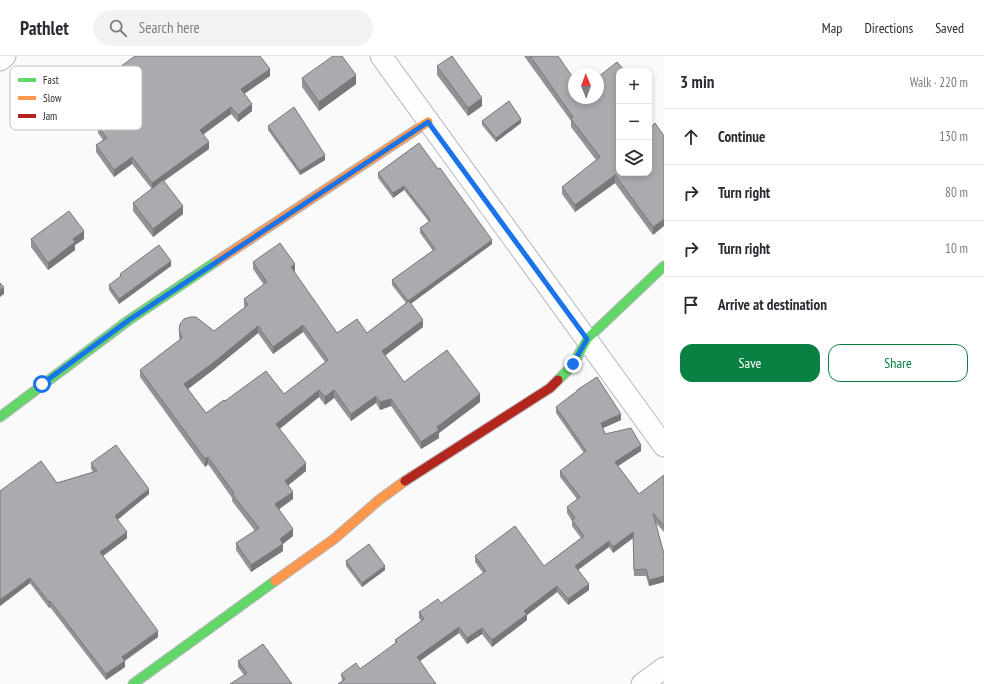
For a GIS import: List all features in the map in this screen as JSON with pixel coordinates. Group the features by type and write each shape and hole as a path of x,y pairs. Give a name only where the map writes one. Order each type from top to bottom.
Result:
{"street":[{"path":"0,60 5,56"},
{"path":"381,56 664,446"},
{"path":"0,417 129,320 428,122"},
{"path":"133,684 334,539 379,500 414,474 550,388 573,364 587,339 664,266"},
{"path":"642,684 664,668"}],"building":[{"path":"135,56 260,56 270,69 241,89 252,104 238,115 231,107 200,130 209,142 152,183 132,157 114,170 96,145 107,138 101,130 142,130 142,66 121,66"},
{"path":"333,56 342,56 356,75 319,102 302,78"},
{"path":"452,56 482,98 468,108 437,66"},
{"path":"530,56 558,56 568,70 568,104 604,104 604,72 617,62 622,68 616,68 616,176 652,176 652,126 655,123 664,136 664,219 653,227 615,175 575,205 562,187 600,157 571,119 573,117"},
{"path":"509,101 521,119 496,138 482,121"},
{"path":"294,107 325,155 300,171 268,126"},
{"path":"419,143 438,169 440,168 492,240 408,301 392,280 435,249 420,228 430,221 404,186 393,193 378,173"},
{"path":"163,180 183,206 153,229 133,203"},
{"path":"69,211 84,231 73,239 75,242 48,263 31,239"},
{"path":"280,243 295,264 291,267 337,333 357,319 367,333 409,301 423,320 382,351 404,382 447,350 480,394 437,427 439,430 421,442 391,399 380,402 376,396 351,414 334,390 325,397 319,390 276,424 306,463 285,481 293,492 275,504 293,529 280,539 283,544 251,565 236,543 259,528 232,494 234,493 208,457 205,459 140,370 182,338 179,330 180,324 184,319 196,317 214,331 248,305 244,299 267,282 253,262","holes":["303,325 328,360 284,394 266,371 206,413 184,384 213,363 258,326 273,347"]},
{"path":"159,245 171,261 119,299 109,285 121,276 120,274"},
{"path":"0,283 4,287 0,290"},
{"path":"597,377 621,414 601,423 605,434 631,428 641,445 615,462 639,494 664,475 664,526 653,513 664,554 664,576 649,580 646,569 634,570 633,532 613,547 609,541 575,566 589,584 568,599 557,586 524,611 527,614 492,640 482,628 467,638 459,627 417,657 436,684 338,684 345,679 341,674 356,663 360,669 397,642 395,640 424,619 419,612 438,599 441,603 486,571 475,556 515,526 544,566 584,536 572,520 575,518 567,507 580,497 560,471 586,451 556,407 577,390"},
{"path":"116,445 149,489 115,516 127,532 100,552 158,631 122,657 125,661 106,674 50,601 49,602 30,578 0,600 0,491 41,461 57,483 97,471 91,463"},
{"path":"369,544 385,566 362,583 346,561"},
{"path":"263,644 292,684 230,684 247,673 238,661"}],"traffic: fast":[{"path":"0,417 129,320 217,261"},
{"path":"558,380 573,365 587,339 664,266"},
{"path":"133,684 275,581"}],"traffic: slow":[{"path":"217,261 428,122"},
{"path":"275,581 334,539 379,500 405,481"}],"traffic: jam":[{"path":"405,481 550,388 558,380"}],"route":[{"path":"42,384 129,320 428,122 587,339 573,364"}]}
